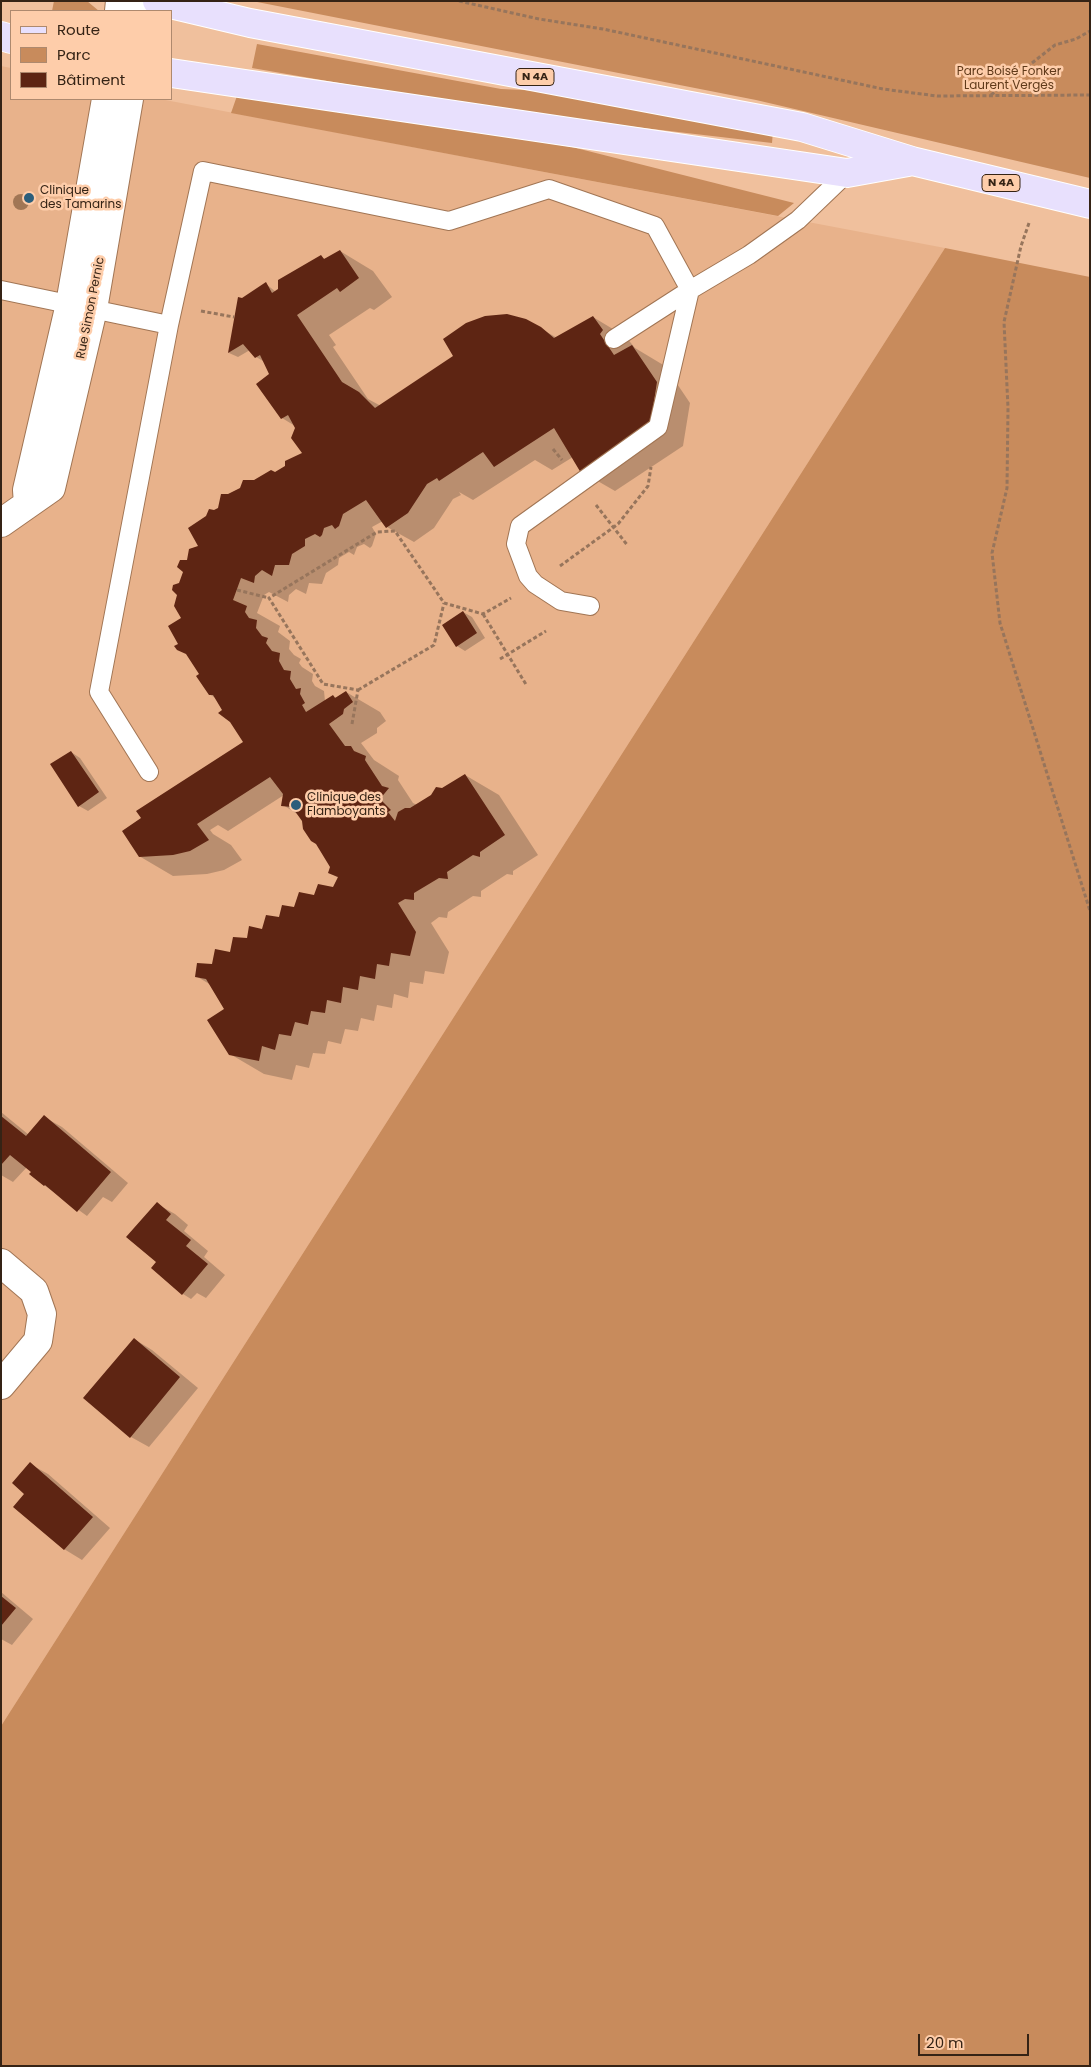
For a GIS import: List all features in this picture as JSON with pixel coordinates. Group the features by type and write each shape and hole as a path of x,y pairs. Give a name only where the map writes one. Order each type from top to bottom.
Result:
{"main road":[{"name":"N 4A","path":"157,1 250,23 802,127 912,161 1090,204"},
{"name":"N 4A","path":"172,73 847,173 912,161"}],"street":[{"name":"Rue Simon Pernic","path":"81,306 106,100"},
{"name":"Rue Simon Pernic","path":"1,523 28,504 27,490 81,306 129,100"},
{"path":"1,1263 34,1291 42,1314 38,1341 1,1385"}],"lane":[{"path":"150,772 99,692 169,325 203,171 449,220 549,189 655,226 690,290 658,427 520,526 516,544 528,576 535,584 561,601 590,606"},
{"path":"614,339 748,255 798,220 847,173"},
{"path":"1,290 169,325"}],"path":[{"path":"459,1 539,19 613,31 883,89 937,96 1090,95"},
{"path":"990,96 1056,45 1090,31"},
{"path":"1040,192 1021,246 1004,322 1008,408 1007,488 992,553 1000,623 1090,911"},
{"path":"173,307 234,317"},
{"path":"482,614 535,584 618,524 648,486 658,427"},
{"path":"269,598 377,532 395,531 444,603 482,614 527,686"},
{"path":"237,590 269,598 323,684 358,690 434,645 444,603"},
{"path":"500,659 546,631"},
{"path":"352,724 358,690"}],"shaded area":[{"name":"Clinique des Flamboyants","path":"1,66 10,68 10,100 165,100 945,248 1,1726"}],"green space":[{"path":"54,1 87,1 98,10 52,10"},
{"name":"Parc Boisé Fonker Laurent Vergès","path":"252,1 1090,1 1090,178 756,100"},
{"path":"257,44 501,89 587,93 773,131 772,143 507,112 252,68"},
{"path":"238,93 572,147 794,203 778,216 231,113"},
{"path":"945,248 1090,277 1090,2066 1,2066 1,1726"}],"building":[{"path":"340,250 359,278 340,292 337,288 297,315 342,382 359,392 375,408 453,356 443,339 466,323 485,316 507,314 526,319 541,327 554,338 593,316 603,330 600,334 614,355 632,345 657,382 650,427 581,473 554,428 494,467 483,452 439,481 437,478 427,484 408,513 386,528 366,500 343,514 339,526 335,529 332,525 324,528 320,537 315,534 305,539 305,546 292,554 289,565 275,565 272,576 262,570 255,576 254,583 241,578 233,600 247,606 245,612 249,618 257,620 256,628 262,636 268,638 266,643 272,651 280,653 279,661 284,670 291,671 290,679 296,689 301,688 300,694 305,703 302,705 306,712 333,695 335,698 346,691 353,702 344,709 343,714 329,724 345,746 351,746 354,751 366,756 365,760 382,786 389,788 380,799 391,810 388,812 395,821 398,812 405,808 410,808 431,795 436,787 442,788 465,774 505,835 480,852 480,857 473,855 447,872 448,879 439,878 414,893 414,900 405,899 398,903 416,932 410,956 391,953 389,966 377,964 375,979 360,976 358,990 343,987 341,1003 327,1000 325,1013 311,1011 308,1025 295,1022 291,1036 279,1034 275,1050 262,1046 259,1061 229,1055 207,1020 224,1009 206,979 195,977 197,963 212,964 215,949 230,952 233,937 247,938 249,926 262,929 266,915 279,917 282,905 294,907 299,892 314,895 318,884 333,887 338,877 328,873 330,867 316,844 311,841 303,829 302,821 292,807 281,806 283,794 270,777 197,824 209,840 190,851 173,855 139,857 122,831 141,818 136,811 243,742 230,722 218,713 222,710 213,695 209,695 196,676 199,674 186,654 177,650 174,646 178,644 168,626 181,618 174,606 177,595 172,590 173,585 179,583 183,572 177,567 180,560 187,560 189,549 198,546 188,528 206,516 209,509 214,510 218,508 221,494 228,494 240,488 243,480 254,480 271,470 275,472 285,466 285,461 302,453 291,438 295,428 288,415 281,419 256,384 269,374 260,355 255,358 243,344 228,353 238,297 242,298 266,282 272,293 278,289 278,280 321,255 324,259"},
{"path":"463,611 477,633 456,647 442,625"},
{"path":"71,751 99,792 78,807 50,764"},
{"path":"44,1115 111,1172 77,1212 29,1174 31,1172 10,1155 1,1165 1,1116 26,1136"},
{"path":"157,1202 171,1214 166,1220 191,1240 186,1246 208,1264 182,1295 151,1268 156,1262 126,1237"},
{"path":"134,1338 180,1377 130,1438 83,1398"},
{"path":"30,1462 93,1517 64,1550 13,1507 24,1494 12,1483"},
{"path":"1,1596 16,1608 1,1626"}],"place":[{"name":"Clinique des Tamarins","path":"29,198"},
{"name":"Clinique des Flamboyants","path":"296,805"}]}
